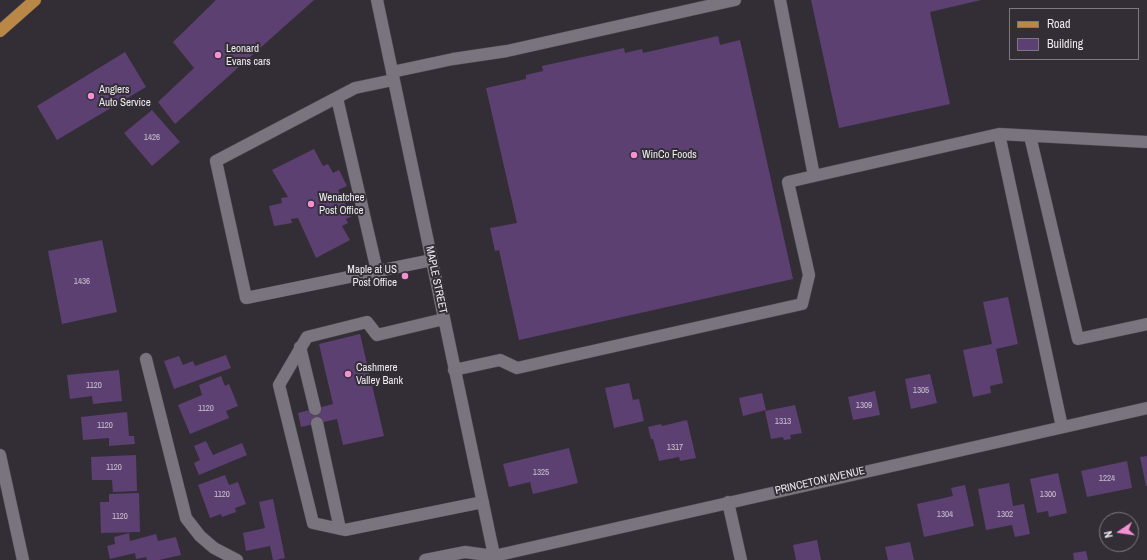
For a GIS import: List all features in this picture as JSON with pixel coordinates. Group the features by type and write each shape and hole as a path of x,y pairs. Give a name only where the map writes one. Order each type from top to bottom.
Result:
{"main road":[{"path":"0,31 29,2"}],"street":[{"name":"MAPLE STREET","path":"377,0 494,558"},
{"path":"432,260 246,298 216,161 355,88 392,76 452,59 507,51 735,0"},
{"path":"780,0 814,176"},
{"path":"337,98 377,271"},
{"path":"999,134 1062,427"},
{"path":"454,370 500,360 517,368 802,304 809,275 788,182 999,134 1147,142"},
{"path":"1030,136 1078,339 1147,324"},
{"path":"444,319 377,335 366,322 306,337 279,385 313,523 345,530 483,502"},
{"path":"300,348 315,409"},
{"path":"146,359 186,518 200,536 214,548 237,560"},
{"name":"PRINCETON AVENUE","path":"494,558 728,502 1147,408"},
{"path":"317,423 340,529"},
{"path":"0,456 6,509 20,559"},
{"path":"728,502 741,560"},
{"path":"425,560 465,552 494,558"}],"building":[{"name":"Leonard Evans cars","path":"216,0 314,0 175,124 158,102 194,68 173,42"},
{"path":"811,0 981,0 930,12 950,104 839,128"},
{"name":"WinCo Foods","path":"718,36 720,45 740,40 793,279 519,340 499,250 495,251 490,228 517,223 486,88 526,79 526,75 543,71 542,66 624,48 625,53 642,49 643,53"},
{"name":"Anglers Auto Service","path":"125,52 146,87 57,140 37,106"},
{"path":"152,110 180,142 152,166 124,133"},
{"name":"Wenatchee Post Office","path":"314,149 323,166 328,164 333,173 339,170 347,186 338,190 352,216 346,219 348,223 342,226 350,240 316,258 298,218 291,219 292,223 274,226 269,206 282,203 281,198 288,197 272,170"},
{"path":"102,240 117,312 62,324 48,251"},
{"path":"1008,297 1018,344 996,349 1003,383 990,386 991,393 973,397 963,350 992,344 983,302"},
{"name":"Cashmere Valley Bank","path":"360,334 384,436 343,445 337,419 301,427 298,413 333,404 319,344"},
{"path":"226,355 231,368 174,389 164,361 179,356 183,365 193,361 195,366"},
{"path":"119,370 122,401 93,404 92,396 70,399 67,375"},
{"path":"930,374 937,403 911,409 905,379"},
{"path":"221,376 225,386 229,384 238,406 226,411 229,418 190,434 178,405 202,395 199,385"},
{"path":"629,383 633,400 639,399 644,421 614,428 605,388"},
{"path":"875,391 880,415 853,420 848,397"},
{"path":"762,393 766,410 743,416 739,398"},
{"path":"795,405 802,433 790,435 791,439 784,440 783,437 771,439 765,411"},
{"path":"127,412 129,436 134,436 135,444 109,446 109,438 83,440 81,417"},
{"path":"687,420 696,458 680,461 679,457 659,461 648,427 661,424 662,426"},
{"path":"206,441 213,455 242,443 247,455 199,475 194,463 200,460 194,446"},
{"path":"569,448 578,483 533,494 530,482 509,487 503,464"},
{"path":"136,455 137,491 113,492 112,480 92,480 91,457"},
{"path":"1147,456 1147,486 1146,486 1140,457"},
{"path":"1127,461 1132,488 1087,497 1081,471"},
{"path":"1058,473 1067,513 1049,517 1048,511 1037,513 1030,479"},
{"path":"225,475 229,485 238,482 246,504 235,508 236,512 222,517 221,514 210,518 198,485"},
{"path":"1009,483 1013,506 1024,504 1030,534 1015,537 1012,525 986,530 978,489"},
{"path":"965,485 974,526 924,537 917,504 953,496 951,488"},
{"path":"139,493 140,532 101,533 100,502 109,502 109,494"},
{"path":"273,499 285,558 276,560 273,560 270,546 246,551 243,533 265,528 259,502"},
{"path":"129,533 130,541 156,534 158,541 176,537 181,555 159,560 147,560 146,557 136,559 135,553 110,559 107,546 115,544 114,537"},
{"path":"817,540 821,560 796,560 793,545"},
{"path":"910,542 914,560 888,560 885,547"},
{"path":"1086,551 1088,560 1074,560 1073,553"}],"place":[{"name":"Leonard Evans cars","path":"218,55"},
{"name":"Anglers Auto Service","path":"91,96"},
{"name":"WinCo Foods","path":"634,155"},
{"name":"Wenatchee Post Office","path":"311,204"},
{"name":"Maple at US Post Office","path":"405,276"},
{"name":"Cashmere Valley Bank","path":"348,374"}]}
